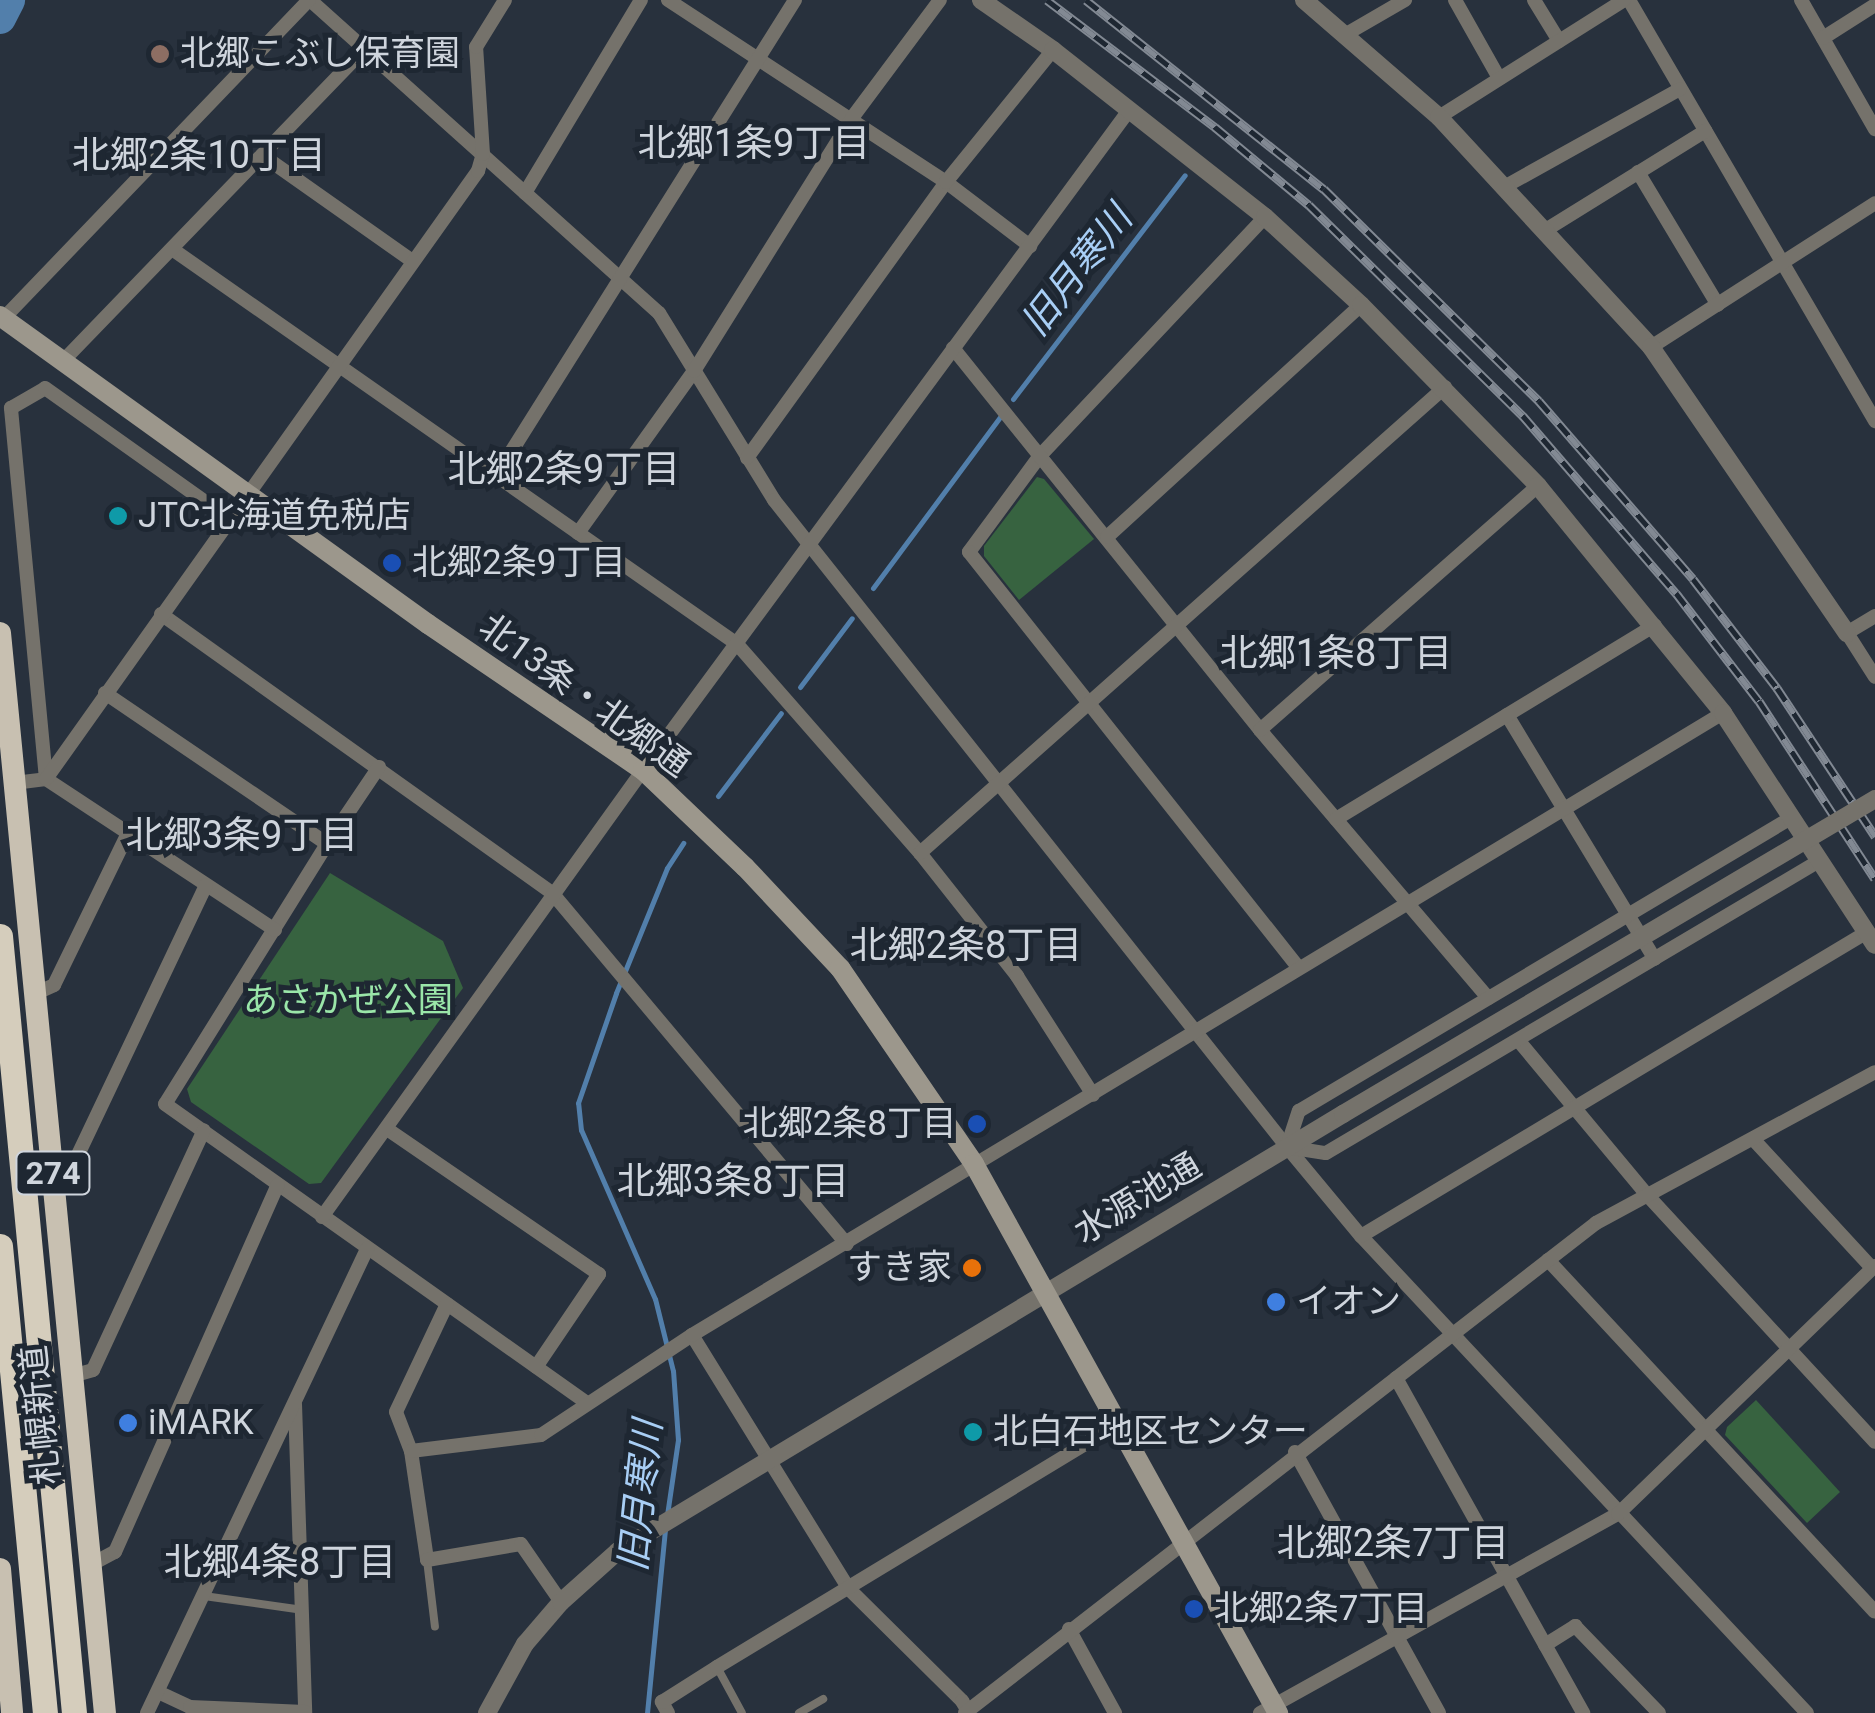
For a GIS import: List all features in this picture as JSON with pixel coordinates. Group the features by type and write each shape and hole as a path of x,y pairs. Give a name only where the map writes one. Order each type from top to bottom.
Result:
{"highway":[{"name":"札幌新道","path":"0,633 105,1713"},
{"path":"0,936 74,1713"},
{"path":"0,1246 45,1713"},
{"path":"0,1568 12,1713"}],"main road":[{"name":"北13条・北郷通","path":"2,318 428,624 643,770 745,867 840,968 974,1164 1183,1540 1271,1711"}],"street":[{"path":"2,318 310,0 658,313 747,458 809,546 1287,1148 1362,1236 1806,1713"},
{"path":"46,779 478,171 483,154 476,47 506,0"},
{"path":"525,194 642,0"},
{"path":"668,0 852,118 1030,246"},
{"path":"496,476 756,54 794,0"},
{"path":"578,533 694,371 852,118 940,0"},
{"path":"981,0 1054,50 1264,217 1362,304 1538,486 1655,625 1723,714 1871,939 1574,1106 1362,1236"},
{"path":"1304,0 1348,33 1440,116 1651,348 1875,677"},
{"path":"1348,33 1405,0"},
{"path":"1455,0 1499,78"},
{"path":"1534,0 1559,41"},
{"path":"1440,116 1626,0 1875,421"},
{"path":"1800,0 1875,129"},
{"path":"1823,38 1875,5"},
{"path":"63,361 365,48"},
{"path":"747,458 946,182 1054,50"},
{"path":"1504,187 1680,89"},
{"path":"322,1217 643,770 1130,109"},
{"path":"1544,231 1705,131"},
{"path":"262,155 412,260"},
{"path":"1638,172 1718,305"},
{"path":"1651,348 1875,202"},
{"path":"1264,217 1039,457 968,552 1298,968"},
{"path":"172,249 737,644 920,853 1018,976 1093,1095"},
{"path":"1107,537 1362,304"},
{"path":"953,348 1260,730 1488,998"},
{"path":"46,779 12,408 45,388 229,520"},
{"path":"920,853 1445,388"},
{"path":"1260,730 1538,486"},
{"path":"160,614 554,894 847,1244"},
{"path":"1847,633 1875,616"},
{"path":"1336,819 1655,625"},
{"path":"104,693 327,844"},
{"path":"1507,714 1655,959"},
{"path":"410,1451 541,1435 692,1335 1723,714"},
{"path":"379,767 164,1104 587,1402"},
{"path":"14,783 46,779 275,930"},
{"name":"水源池通","path":"488,1713 525,1644 561,1602 618,1551 1875,799"},
{"path":"1287,1148 1299,1111 1790,818"},
{"path":"34,994 54,985 127,835"},
{"path":"1287,1148 1326,1153 1819,861"},
{"path":"52,1171 76,1160 206,886"},
{"path":"1518,1040 1649,1197 1875,1442"},
{"path":"692,1335 848,1588 967,1712 1068,1628 1596,1222 1649,1197 1875,1072"},
{"path":"387,1129 599,1274 536,1367"},
{"path":"72,1376 93,1370 204,1130"},
{"path":"1271,1711 1618,1514 1874,1267 1753,1139"},
{"path":"92,1564 115,1552 278,1184"},
{"path":"147,1713 368,1249"},
{"path":"1548,1260 1875,1612"},
{"path":"447,1304 396,1412 410,1451 427,1560 521,1544 561,1602"},
{"path":"1396,1378 1510,1575 1583,1713"},
{"path":"158,1692 190,1707 305,1713 295,1401"},
{"path":"668,1713 662,1702 716,1667 1118,1426"},
{"path":"1295,1452 1439,1713"},
{"path":"1545,1645 1575,1626 1659,1713"},
{"path":"1068,1628 1115,1713"}],"lane":[{"path":"427,1560 436,1628"},
{"path":"203,1596 303,1610"},
{"path":"716,1667 742,1713"},
{"path":"799,1713 823,1699"}],"green space":[{"path":"1037,477 1044,479 1094,539 1019,600 984,556 984,546"},
{"name":"あさかぜ公園","path":"330,873 443,941 463,988 321,1183 309,1184 191,1102 187,1089"},
{"path":"1756,1400 1840,1492 1807,1523 1725,1435 1727,1427"}],"waterway":[{"path":"0,18 9,0"},
{"name":"旧月寒川","path":"1013,399 1185,175"},
{"name":"旧月寒川","path":"873,588 1000,417"},
{"name":"旧月寒川","path":"800,687 852,618"},
{"name":"旧月寒川","path":"718,796 781,713"},
{"name":"旧月寒川","path":"667,1515 678,1440 673,1371 655,1299 581,1130 578,1103 616,993 667,868 683,843"},
{"name":"旧月寒川","path":"647,1713 665,1530"}],"railway":[{"path":"1047,0 1215,127 1309,205 1523,416 1676,593 1759,701 1875,879"},
{"path":"1086,0 1324,189 1539,401 1693,579 1777,688 1875,836"}],"place":[{"name":"北郷こぶし保育園","path":"160,54"},
{"name":"JTC北海道免税店","path":"118,516"},
{"name":"北郷2条9丁目","path":"392,563"},
{"name":"北郷2条8丁目","path":"977,1124"},
{"name":"すき家","path":"972,1268"},
{"name":"イオン","path":"1276,1302"},
{"name":"iMARK","path":"128,1423"},
{"name":"北白石地区センター","path":"973,1432"},
{"name":"北郷2条7丁目","path":"1194,1609"}],"district":[{"name":"北郷1条9丁目","path":"754,144"},
{"name":"北郷2条10丁目","path":"199,156"},
{"name":"北郷2条9丁目","path":"564,470"},
{"name":"北郷1条8丁目","path":"1336,654"},
{"name":"北郷3条9丁目","path":"242,836"},
{"name":"北郷2条8丁目","path":"966,946"},
{"name":"北郷3条8丁目","path":"733,1182"},
{"name":"北郷2条7丁目","path":"1393,1544"},
{"name":"北郷4条8丁目","path":"280,1563"}]}
